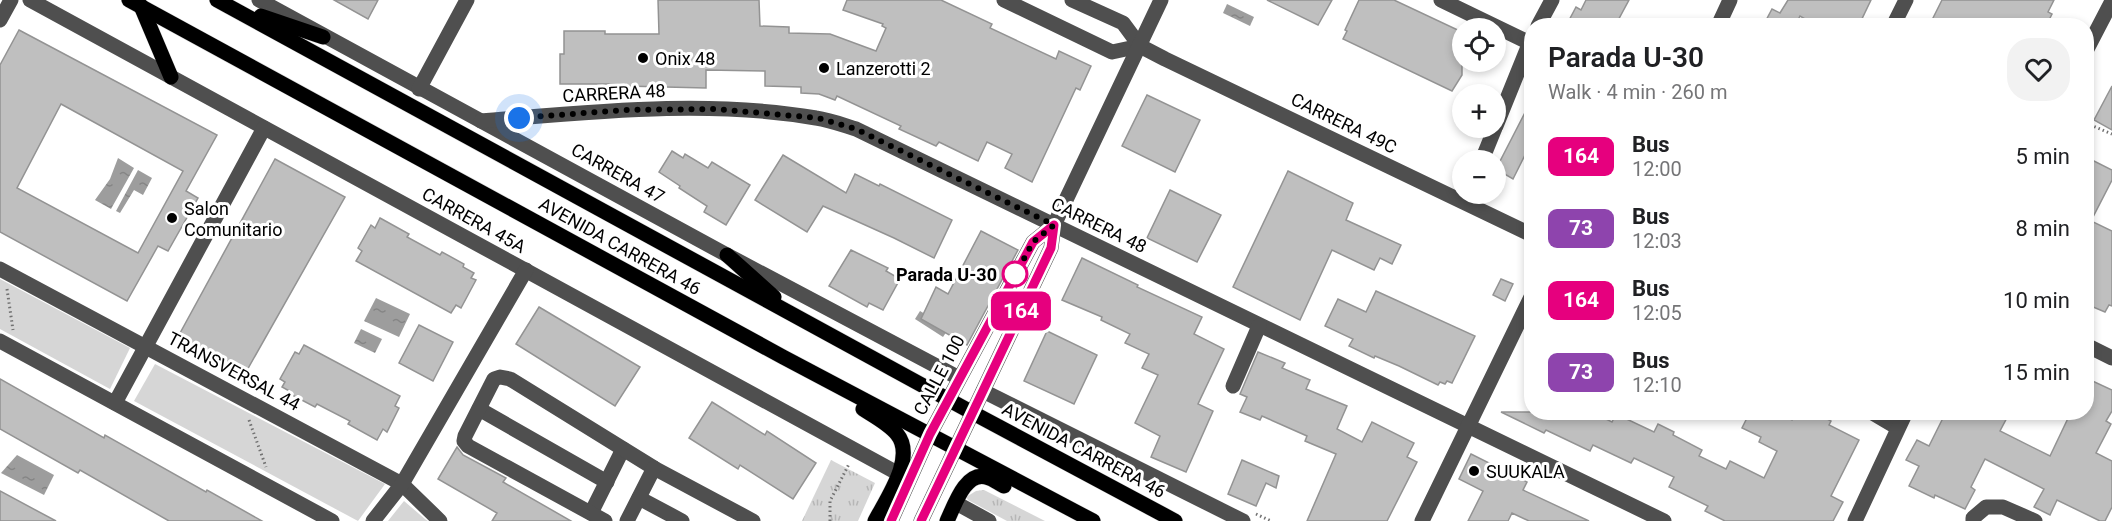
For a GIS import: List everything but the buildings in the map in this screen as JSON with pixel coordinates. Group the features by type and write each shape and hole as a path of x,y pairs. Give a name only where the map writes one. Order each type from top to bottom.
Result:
{"main road":[{"path":"221,2 324,37"},
{"name":"AVENIDA CARRERA 46","path":"221,2 1175,521"},
{"path":"135,3 171,77"},
{"name":"AVENIDA CARRERA 46","path":"135,3 783,357 1094,521"},
{"path":"728,255 794,315"},
{"path":"783,357 786,369 861,408 896,432 902,441 905,450 904,462 875,521"},
{"path":"947,521 971,479 977,476 986,476 1071,521"}],"street":[{"path":"0,20 11,0"},
{"name":"CARRERA 45A","path":"30,0 898,474"},
{"name":"CARRERA 47","path":"259,0 419,89 960,378"},
{"path":"419,89 467,0"},
{"path":"1004,0 1112,52 1140,46"},
{"name":"CARRERA 49C","path":"1072,0 1123,23 1140,46 1452,191"},
{"name":"CALLE 100","path":"921,521 1051,248 1054,225 1161,0"},
{"path":"1442,0 1524,38"},
{"path":"1542,18 1552,0"},
{"path":"1722,18 1730,0"},
{"path":"1897,18 1906,0"},
{"path":"2094,35 2112,0"},
{"path":"1506,100 1524,56"},
{"name":"CARRERA 48","path":"481,121 625,110 715,109 818,118 856,129 1665,521"},
{"path":"115,403 264,128"},
{"name":"CARRERA 49C","path":"1478,204 1524,230"},
{"name":"CALLE 100","path":"891,521 930,434 1033,242 1054,225"},
{"name":"TRANSVERSAL 44","path":"0,269 402,484 441,521"},
{"path":"373,521 402,484 526,270"},
{"path":"1422,521 1524,312"},
{"path":"1233,386 1259,326"},
{"path":"3,334 115,403 332,521"},
{"path":"2094,349 2112,358"},
{"path":"605,521 468,446 464,441 494,380 500,377 510,380 654,468 753,521"},
{"path":"983,391 1243,521"},
{"path":"479,409 607,482"},
{"path":"1884,420 1898,428"},
{"path":"1855,521 1902,420"},
{"path":"591,513 623,449"},
{"path":"627,521 654,468"},
{"path":"639,498 682,521"},
{"path":"956,503 989,521"},
{"path":"1973,521 1973,518 1986,507 2003,507 2035,521"}],"path":[{"path":"2094,126 2112,134"},
{"path":"0,283 17,292"},
{"path":"3,334 15,332 7,287"},
{"path":"257,464 267,469 248,416 258,422"},
{"path":"830,521 830,501 856,450"}],"green space":[{"path":"0,279 130,348 110,389 0,329"},
{"path":"155,364 385,484 358,521 134,401"},
{"path":"831,460 875,483 858,521 802,521"},
{"path":"984,490 1045,521 1007,521 966,497 976,491"},
{"path":"404,501 425,519 428,521 388,521"}],"water":[{"path":"1227,4 1254,17 1250,26 1223,13"},
{"path":"118,158 134,168 111,209 95,200 110,179"},
{"path":"138,170 152,178 143,195 134,190 120,213 116,211"},
{"path":"376,298 410,314 399,337 364,321"},
{"path":"920,311 949,328 943,337 915,319"},
{"path":"361,329 382,339 375,353 354,343"},
{"path":"17,455 54,475 44,495 1,473"}],"bus line":[{"name":"164","path":"891,521 930,434 1033,242 1054,225 1051,248 921,521"}],"place":[{"name":"Onix 48","path":"643,58"},
{"name":"Lanzerotti 2","path":"824,68"},
{"name":"Salon Comunitario","path":"172,218"},
{"name":"Parada U-30","path":"1015,274"},
{"name":"SUUKALA","path":"1474,471"}],"route":[{"path":"519,118 625,110 715,109 818,118 856,129 1054,225 1033,242 1012,281 1015,274"}]}
